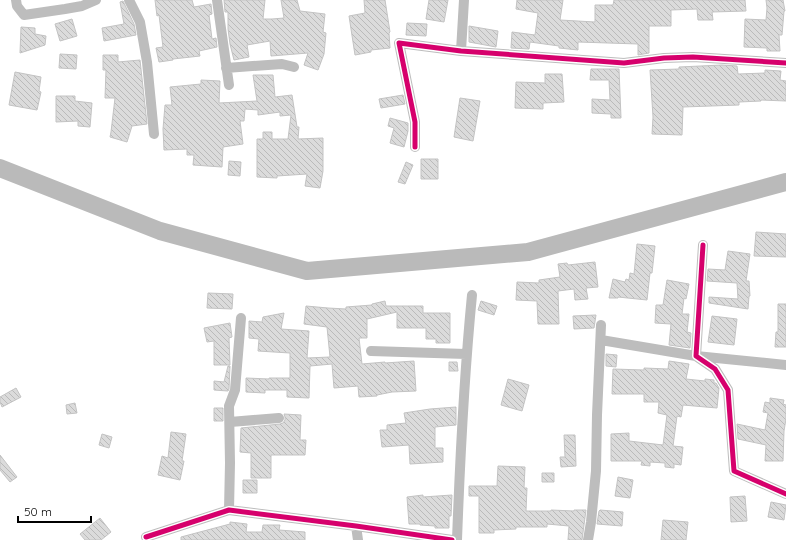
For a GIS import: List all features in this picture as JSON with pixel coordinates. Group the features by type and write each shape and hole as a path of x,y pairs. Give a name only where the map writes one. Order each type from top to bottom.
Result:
{"street":[{"path":"16,0 17,6 24,15 82,6 96,0"},
{"path":"129,0 140,22 147,62 154,134"},
{"path":"217,0 229,85"},
{"path":"461,51 464,0"},
{"path":"415,147 415,122 399,43 461,51 624,63 664,58 693,57 786,63"},
{"path":"226,68 282,64 294,67"},
{"path":"696,356 703,245"},
{"path":"457,540 466,354 472,295"},
{"path":"229,510 229,406 234,390 241,318"},
{"path":"588,540 596,471 601,325"},
{"path":"601,340 696,356 786,365"},
{"path":"371,351 466,354"},
{"path":"696,356 714,369 728,390 734,471 786,494"},
{"path":"230,422 279,418"},
{"path":"146,537 229,510 452,540"},
{"path":"356,526 358,540"}],"building":[{"path":"155,0 192,0 194,7 211,4 212,14 209,15 212,39 216,38 217,47 199,51 200,56 159,62 156,48 163,47 159,15 157,16"},
{"path":"224,0 265,0 263,19 284,18 281,0 297,0 300,11 325,14 323,32 326,33 324,54 318,70 304,65 308,53 271,56 270,41 247,45 249,57 234,60 228,29 228,12 225,12"},
{"path":"364,0 385,0 390,32 390,48 371,50 371,52 355,55 349,16 365,13"},
{"path":"429,0 448,0 444,22 426,19"},
{"path":"517,0 563,0 560,20 595,22 595,5 613,5 614,0 745,0 746,11 712,12 713,20 698,20 697,9 671,10 671,26 649,26 649,53 638,55 638,44 578,42 578,50 530,42 529,49 511,48 512,32 535,35 538,13 516,9"},
{"path":"766,0 783,0 785,11 782,35 779,35 780,51 767,51 767,48 744,47 745,19 766,20"},
{"path":"123,1 134,24 136,35 104,41 102,28 124,24 120,2"},
{"path":"72,19 77,36 60,41 55,24"},
{"path":"407,23 427,24 426,36 406,35"},
{"path":"469,26 498,31 496,47 469,42"},
{"path":"21,27 35,28 35,34 46,36 45,45 20,53"},
{"path":"60,54 77,55 76,69 59,68"},
{"path":"103,55 118,55 118,62 140,60 147,124 132,126 127,142 110,137 115,98 105,98 106,70 103,70"},
{"path":"722,65 737,66 738,74 765,73 765,70 781,71 780,80 786,81 786,101 761,100 739,102 739,105 683,107 682,135 652,134 653,117 650,70"},
{"path":"591,69 619,69 621,118 611,118 611,114 592,113 592,99 610,100 609,80 590,80"},
{"path":"15,72 41,77 39,91 41,92 37,110 9,105"},
{"path":"545,74 562,74 564,102 543,103 543,109 515,108 516,82 545,83"},
{"path":"253,75 273,75 275,97 292,95 297,127 299,127 298,139 323,138 323,171 320,188 305,186 307,174 277,176 277,178 257,177 257,139 263,139 263,132 272,132 272,139 288,139 291,115 280,116 280,112 258,115 258,110 245,109 244,121 240,121 243,144 223,147 222,167 193,165 194,155 187,155 187,149 164,150 163,129 165,105 172,105 170,87 201,84 201,80 220,81 219,103 257,101"},
{"path":"403,95 405,104 381,108 379,99"},
{"path":"56,96 75,96 75,101 92,103 90,127 78,126 78,121 56,122"},
{"path":"460,98 480,101 473,141 454,137"},
{"path":"390,118 408,123 408,131 404,147 390,143 394,128 388,126"},
{"path":"421,159 438,159 438,179 421,179"},
{"path":"229,161 241,162 240,176 228,175"},
{"path":"406,162 413,165 405,184 398,182"},
{"path":"756,232 786,234 786,257 754,256"},
{"path":"637,244 655,246 647,300 618,297 609,298 613,279 625,282 626,279 629,280 630,273 634,274"},
{"path":"728,251 750,254 746,281 749,281 750,296 748,309 709,303 709,297 738,299 737,283 707,281 708,269 725,270"},
{"path":"595,262 598,287 586,288 588,299 575,300 574,289 558,291 559,324 538,324 537,301 516,300 517,282 539,283 539,280 560,277 558,264 567,263 568,265"},
{"path":"667,280 689,284 686,299 684,298 682,314 689,314 687,332 691,333 690,348 669,345 671,324 655,323 656,305 663,305"},
{"path":"208,293 233,294 232,309 207,308"},
{"path":"385,301 386,306 423,306 423,313 450,313 450,343 436,343 436,339 426,339 426,328 397,328 397,312 367,319 367,338 359,338 362,364 414,361 416,391 392,392 377,396 359,397 358,386 334,388 332,364 310,366 309,398 287,397 287,390 265,390 265,393 246,392 246,378 290,378 290,353 258,351 259,339 249,338 249,321 262,322 263,317 284,313 281,329 309,331 307,358 330,357 327,327 304,324 306,306 346,309 346,307 372,305"},
{"path":"481,301 497,306 494,315 478,310"},
{"path":"778,304 786,304 786,347 775,347 776,332 778,332"},
{"path":"596,315 594,328 574,329 573,316"},
{"path":"712,316 737,319 734,345 708,342"},
{"path":"230,323 232,337 229,338 230,365 214,365 214,341 207,342 204,328"},
{"path":"606,354 617,355 616,367 606,366"},
{"path":"669,361 689,364 686,379 705,381 705,379 714,380 714,383 716,383 719,388 717,408 683,405 681,417 677,416 673,446 683,447 681,465 674,464 674,468 665,467 665,463 650,462 650,466 641,465 642,461 611,461 611,434 629,433 629,441 663,445 667,415 658,413 659,402 644,402 644,394 612,394 613,369 668,369"},
{"path":"449,362 457,362 458,371 449,371"},
{"path":"228,366 230,366 228,391 214,390 214,381 224,382"},
{"path":"508,379 529,385 522,411 501,405"},
{"path":"16,388 21,397 2,407 0,397"},
{"path":"770,398 784,400 783,404 786,405 783,461 765,461 766,445 738,439 737,424 765,430 768,413 763,412 765,402 770,403"},
{"path":"75,403 77,413 67,414 66,405"},
{"path":"456,407 456,425 435,427 435,448 443,448 443,462 410,464 409,445 382,447 380,430 387,430 387,425 406,423 404,413"},
{"path":"214,408 223,408 223,421 214,421"},
{"path":"284,414 301,415 300,440 306,440 305,455 271,455 271,478 251,478 251,453 240,452 241,428 280,424 285,420"},
{"path":"171,432 186,434 182,461 184,461 180,480 158,475 162,456 168,458"},
{"path":"102,434 112,437 109,448 99,445"},
{"path":"564,435 575,435 576,466 561,467 560,457 565,457"},
{"path":"0,455 17,477 10,482 0,470"},
{"path":"498,466 525,467 524,488 527,488 526,511 586,510 582,540 568,540 569,526 547,524 547,527 516,527 516,529 494,530 494,533 479,533 479,496 469,496 469,486 497,486"},
{"path":"542,473 554,473 554,482 542,482"},
{"path":"618,477 633,480 630,498 615,496"},
{"path":"243,480 257,480 257,493 243,493"},
{"path":"423,495 423,497 452,495 449,528 435,528 435,526 409,524 407,497"},
{"path":"745,496 747,521 731,522 730,497"},
{"path":"771,502 786,505 784,520 768,517"},
{"path":"600,510 623,512 622,526 597,524"},
{"path":"100,518 111,532 101,540 85,540 80,534"},
{"path":"663,520 688,522 686,540 661,540"},
{"path":"230,522 247,524 246,532 262,532 263,525 280,525 279,530 305,532 305,540 181,540 181,537 230,524"}],"waterway":[{"path":"0,168 160,231 307,271 528,252 786,182"}],"cycle path":[{"path":"415,147 415,122 399,43 461,51 624,63 664,58 693,57 786,63"},
{"path":"703,245 696,356 715,369 728,390 734,471 786,494"},
{"path":"146,537 229,510 452,540"}]}
